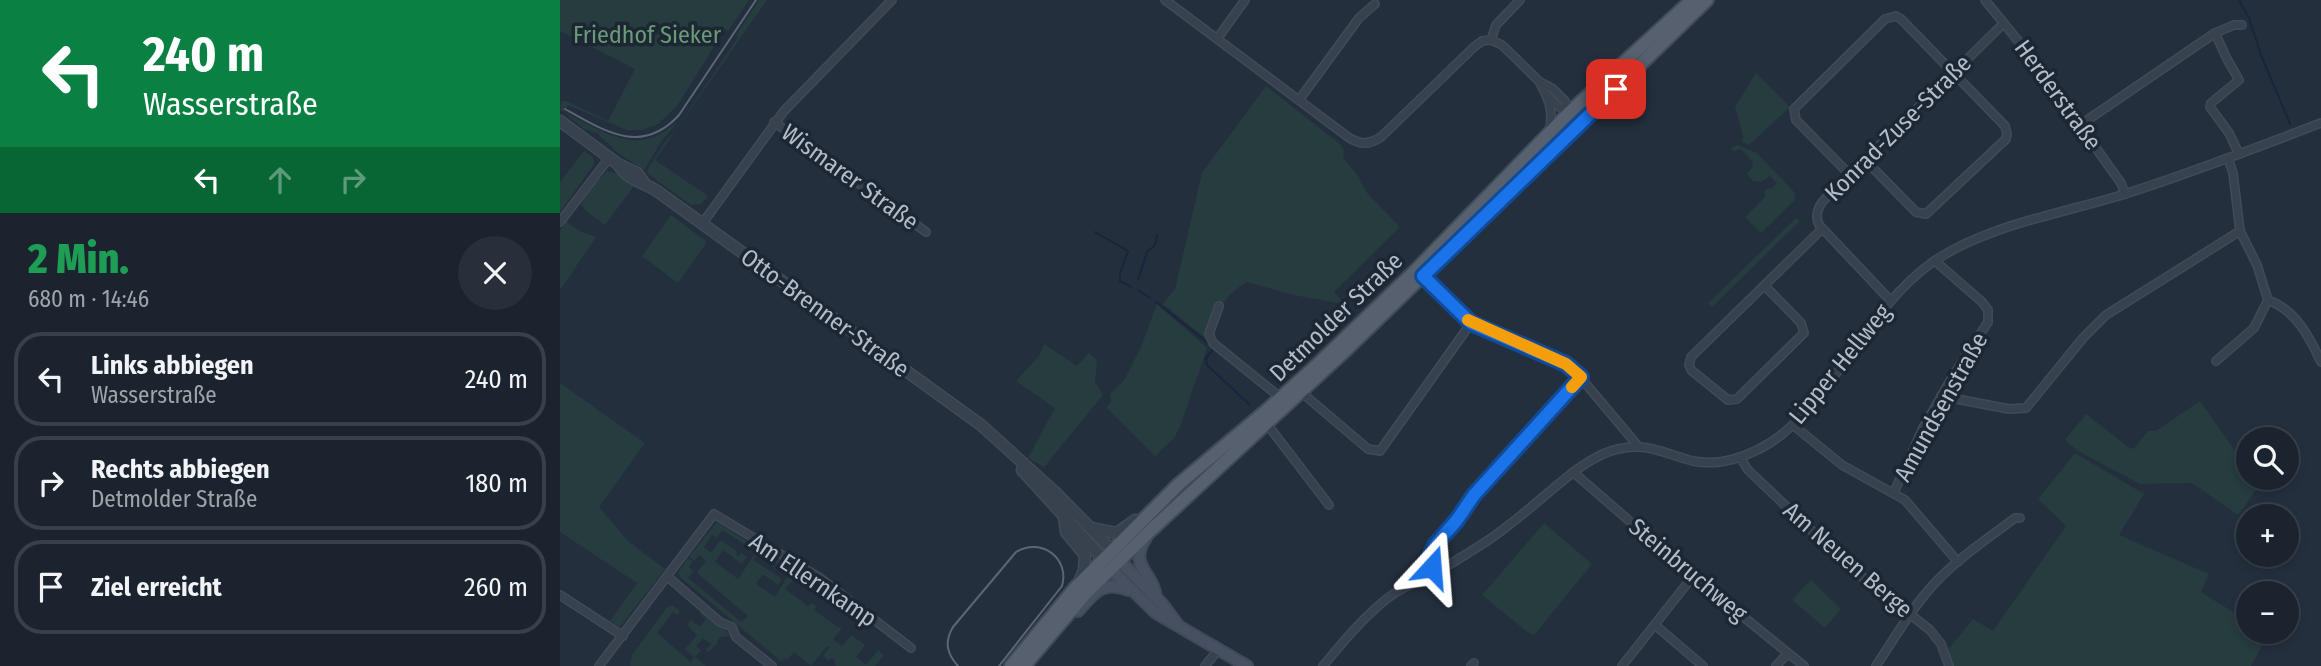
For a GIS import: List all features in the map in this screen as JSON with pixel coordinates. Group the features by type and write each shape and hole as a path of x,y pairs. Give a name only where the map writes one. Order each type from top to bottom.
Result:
{"main road":[{"name":"Detmolder Straße","path":"1024,666 1179,484 1281,398 1416,270 1570,112 1692,0"},
{"name":"Detmolder Straße","path":"1011,666 1075,588 1151,530 1267,424 1707,0"},
{"path":"1570,112 1581,124"},
{"path":"1151,530 1142,544 1139,558 1142,569 1154,582 1156,598"},
{"path":"1112,560 1133,592 1156,613 1247,666"},
{"path":"1112,560 1156,598 1178,626"},
{"path":"1047,638 1059,632 1092,596 1104,587 1114,585 1133,592"}],"street":[{"path":"702,223 774,122 892,0"},
{"path":"1165,0 1352,140 1362,144 1374,142 1381,137 1482,41 1491,40 1502,45 1540,82 1559,95 1570,112"},
{"path":"1217,38 1245,0"},
{"path":"1491,40 1496,25 1520,0"},
{"name":"Herderstraße","path":"1985,0 2122,183 2125,194"},
{"path":"1299,100 1359,18 1375,4"},
{"path":"1850,175 1796,120 1793,115 1795,107 1891,16 1901,19 2005,126 2007,134 2006,139 1926,214 1916,212 1866,160"},
{"name":"Konrad-Zuse-Straße","path":"1891,300 1822,229 1817,220 1819,208 1823,201 2004,23"},
{"path":"2080,125 2215,33 2234,25 2242,25"},
{"path":"2215,33 2239,80 2211,103 2210,107 2239,154"},
{"path":"1540,82 1547,96 1552,119 1548,135"},
{"path":"1547,96 1559,107 1570,112"},
{"name":"Otto-Brenner-Straße","path":"560,121 618,164 629,177 643,181 973,419 1056,493 1090,528 1112,560"},
{"name":"Wismarer Straße","path":"774,122 926,232"},
{"name":"Lipper Hellweg","path":"1323,666 1383,601 1401,588 1489,540 1593,459 1615,449 1638,446 1702,462 1724,462 1768,444 1793,425 1830,382 1905,284 1960,246 1984,235 2125,194 2321,124"},
{"path":"560,222 609,158"},
{"path":"2216,361 2254,328 2268,300 2257,265 2240,231 2233,173 2228,158"},
{"path":"1765,286 1801,323 1804,333 1737,399 1728,400 1691,370 1689,361 1822,229"},
{"path":"1941,396 2009,409 2026,408 2083,338 2106,315 2240,231"},
{"name":"Amundsenstraße","path":"1894,492 1909,456 1941,396 1985,328 1989,316 1982,302 1935,261"},
{"path":"1423,276 1471,323 1566,364 1581,377 1638,446"},
{"path":"2268,300 2280,306 2301,326 2321,362"},
{"path":"1219,306 1209,334 1213,343 1281,398"},
{"path":"1301,392 1368,449 1380,451 1471,323"},
{"path":"1434,572 1430,556 1435,545 1474,495 1581,377"},
{"path":"1267,424 1329,505"},
{"path":"1793,425 1843,465 1894,492 1916,512 1958,562"},
{"name":"Otto-Brenner-Straße","path":"1004,448 1064,517 1112,560"},
{"name":"Am Neuen Berge","path":"1740,457 1748,470 1840,558 1936,636 1949,666"},
{"name":"Steinbruchweg","path":"1573,472 1693,576 1804,666"},
{"path":"1090,528 1104,532 1120,532 1162,495 1179,484"},
{"name":"Am Ellernkamp","path":"667,577 714,514 820,578 911,648"},
{"path":"1064,517 1066,532 1085,555 1084,570 1075,588"},
{"path":"1876,666 1931,587 2014,518 2020,518"},
{"path":"1622,666 1693,576"},
{"path":"599,666 667,577 720,622 732,627 736,637 772,666"},
{"path":"560,595 623,636"},
{"path":"1655,625 1703,666"},
{"path":"1205,666 1218,650"},
{"path":"1776,666 1788,653"}],"green space":[{"name":"Friedhof Sieker","path":"560,0 749,0 728,31 725,29 677,106 658,124 642,130 627,130 568,105 564,112 607,134 621,138 649,138 678,121 644,170 618,153 598,134 583,128 560,109 562,101 566,101 608,121 635,69 560,31"},
{"path":"759,0 767,0 655,160 708,196 701,204 691,205 648,174 647,170 738,37 736,35"},
{"path":"1756,73 1790,107 1749,145 1742,142 1743,136 1735,107"},
{"path":"1266,86 1340,144 1344,150 1343,158 1356,173 1367,193 1400,227 1334,292 1344,304 1293,295 1247,282 1225,300 1209,341 1163,304 1175,289 1202,173"},
{"path":"1737,145 1757,153 1796,194 1796,199 1761,233 1745,217 1765,197 1765,189 1770,189 1777,183 1770,176 1761,182 1753,181 1747,174 1753,162 1741,149 1732,151"},
{"path":"584,151 593,157 594,164 560,212 560,182"},
{"path":"607,171 615,173 634,186 605,225 581,204"},
{"path":"671,215 707,242 678,283 642,256"},
{"path":"1796,218 1800,221 1712,307 1708,303"},
{"path":"566,222 596,237 560,290 560,231"},
{"path":"1157,304 1207,348 1180,427 1174,438 1155,456 1106,407 1111,402 1110,394 1125,379 1141,347"},
{"path":"1044,344 1077,366 1089,353 1097,360 1095,382 1103,395 1044,467 1028,458 1055,408 1016,381 1039,356"},
{"path":"560,383 645,443 599,507 628,541 665,569 620,627 610,621 637,583 560,532"},
{"path":"2200,401 2236,452 2236,490 2256,490 2246,504 2236,504 2236,514 2192,483 2140,484 2078,451 2065,440 2086,414 2134,449 2148,431 2156,431"},
{"path":"2075,453 2144,494 2119,535 2209,574 2201,592 2236,614 2236,644 2263,644 2251,666 1952,666 1947,651 1973,619 1993,631 2066,526 2038,499"},
{"path":"717,522 754,546 752,549 722,530 717,538 712,535 704,547 711,553 720,540 737,551 736,555 741,553 747,557 742,564 723,550 715,562 738,579 759,548 790,567 787,571 758,552 753,560 782,579 778,585 763,574 756,584 775,597 792,569 799,573 785,589 808,606 812,603 816,606 814,610 842,628 833,639 842,646 851,635 865,645 856,657 866,665 878,650 884,655 875,666 836,666 832,658 829,661 823,656 829,648 827,646 811,666 794,652 782,662 680,577 678,573 688,558 693,562 689,567 693,571 688,578 741,622 748,616 697,573 706,561 699,555 694,561 689,557"},
{"path":"1544,523 1592,564 1534,635 1482,595"},
{"path":"1811,580 1841,609 1825,628 1792,600"},
{"path":"668,606 674,606 680,612 677,615 673,612 657,633 691,662 694,657 685,649 697,635 687,625 691,620 700,627 706,619 700,614 702,612 732,636 721,637 708,652 706,650 711,644 703,638 696,646 701,650 695,657 706,666 630,666 632,655"}],"waterway":[{"path":"2239,0 2249,18 2261,55 2290,124"},
{"path":"1095,232 1128,251 1120,281 1131,287"},
{"path":"1138,280 1147,252 1155,245 1157,235"},
{"path":"1138,290 1150,298"},
{"path":"1156,302 1212,346 1212,351 1206,358 1207,365 1250,405"}],"tram line":[{"path":"565,109 594,125 623,136 637,137 665,127 679,115 756,0"},
{"path":"958,666 948,648 948,638 953,627 1016,552 1025,548 1044,549 1058,559 1062,567 1062,586 999,666"}],"slow traffic":[{"path":"1468,320 1566,364 1581,377 1572,387"}],"route":[{"path":"1432,567 1430,556 1435,545 1474,495 1581,377 1566,364 1471,323 1423,276 1616,89"}]}
